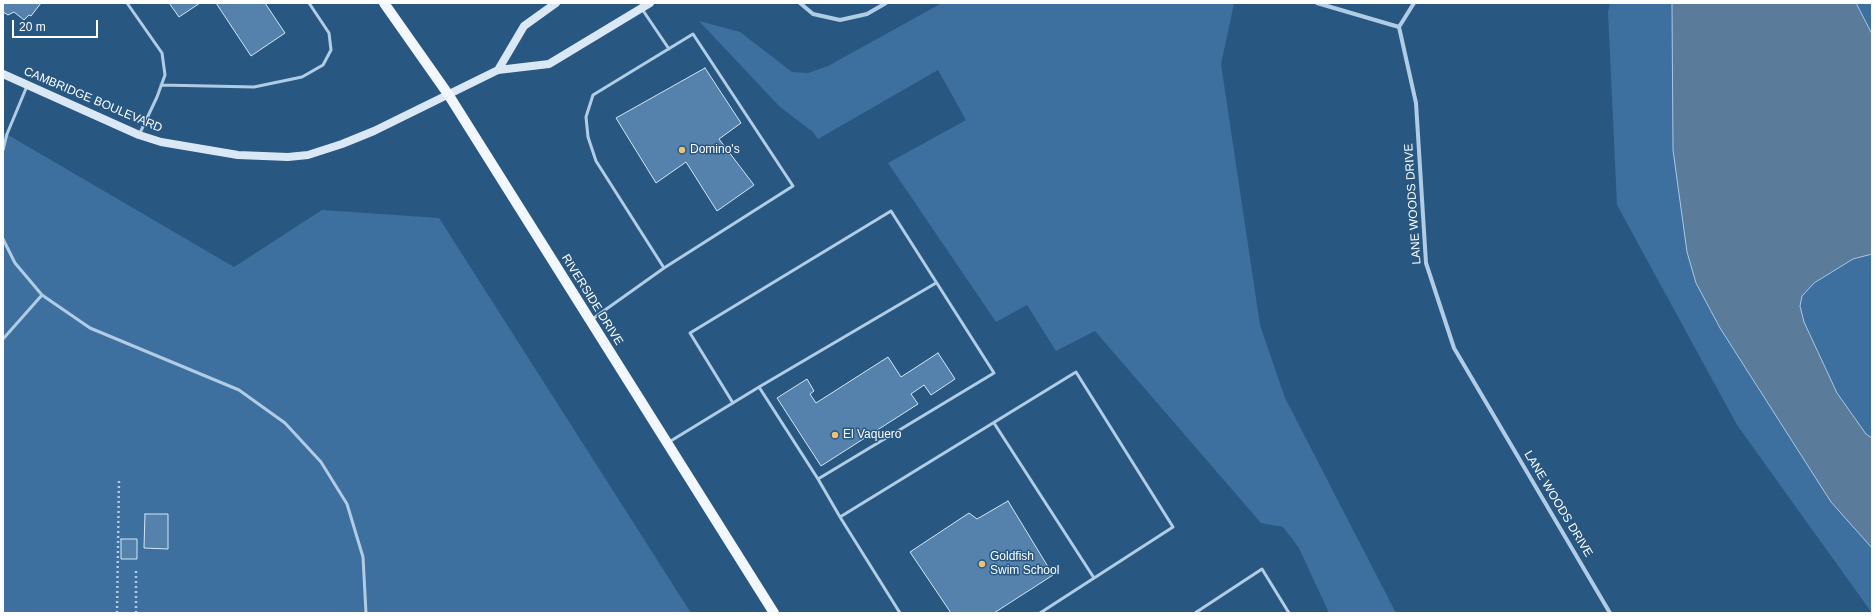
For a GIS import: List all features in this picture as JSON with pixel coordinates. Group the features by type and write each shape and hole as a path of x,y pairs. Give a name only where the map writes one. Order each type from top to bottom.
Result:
{"main road":[{"name":"RIVERSIDE DRIVE","path":"384,3 448,94 666,444 774,613"}],"street":[{"path":"498,70 524,26 556,3"},
{"path":"498,70 549,64 650,3"},
{"path":"800,3 813,14 840,20 867,14 886,3"},
{"path":"1317,3 1399,27 1414,3"},
{"name":"LANE WOODS DRIVE","path":"1399,27 1416,102 1426,263 1454,348 1610,613"},
{"name":"CAMBRIDGE BOULEVARD","path":"3,74 26,86 139,135 161,142 238,155 288,158 308,155 342,144 374,131 498,70"}],"lane":[{"path":"127,3 162,52 165,75 139,135"},
{"path":"161,85 254,87 302,77 323,65 331,50 329,33 309,3"},
{"path":"641,8 669,49"},
{"path":"590,321 664,268 793,186 693,34 593,95 586,117 588,137 596,161 664,268"},
{"path":"3,150 7,134 26,86"},
{"path":"733,403 690,334 891,211 994,373 818,480"},
{"path":"3,239 15,263 42,295 90,328 239,390 285,423 321,462 347,504 363,557 366,613"},
{"path":"666,444 936,282"},
{"path":"3,339 42,295"},
{"path":"840,517 1076,372 1173,527 1040,613"},
{"path":"760,387 900,613"},
{"path":"994,423 1094,578"},
{"path":"1195,613 1262,569 1289,613"}],"path":[{"path":"117,613 119,479"},
{"path":"136,568 136,613"}],"shaded area":[{"path":"942,3 1234,4 1221,64 1260,325 1285,398 1396,613 1329,613 1299,548 1283,527 1261,523 1095,331 1056,351 1027,305 996,322 888,163 966,120 938,70 818,139 813,132 780,107 699,21 740,32 792,72 808,73 828,66"},
{"path":"1610,3 1872,3 1872,613 1737,425 1617,205 1608,12"},
{"path":"1672,3 1856,3 1872,34 1872,254 1853,259 1814,283 1802,296 1800,306 1804,322 1837,393 1866,434 1872,438 1872,548 1831,502 1720,328 1696,283 1687,252 1673,150"},
{"path":"3,132 234,267 322,210 439,218 691,613 3,613"}],"building":[{"path":"3,3 41,3 31,16 29,15 24,20 14,12 8,15 3,12"},
{"path":"169,3 200,3 179,17"},
{"path":"216,3 265,3 285,33 251,56"},
{"name":"Domino's","path":"705,68 741,123 719,139 754,185 717,211 686,162 656,183 616,118"},
{"name":"El Vaquero","path":"938,353 955,379 931,395 924,385 911,394 918,404 821,466 777,398 807,379 814,391 810,394 816,403 888,357 901,377"},
{"name":"Goldfish Swim School","path":"1008,501 1053,575 994,613 951,613 910,552 969,513 977,519"},
{"path":"145,514 168,514 168,549 144,548"},
{"path":"121,539 137,539 137,559 121,559"}],"place":[{"name":"Domino's","path":"682,150"},
{"name":"El Vaquero","path":"835,435"},
{"name":"Goldfish Swim School","path":"982,564"}]}
